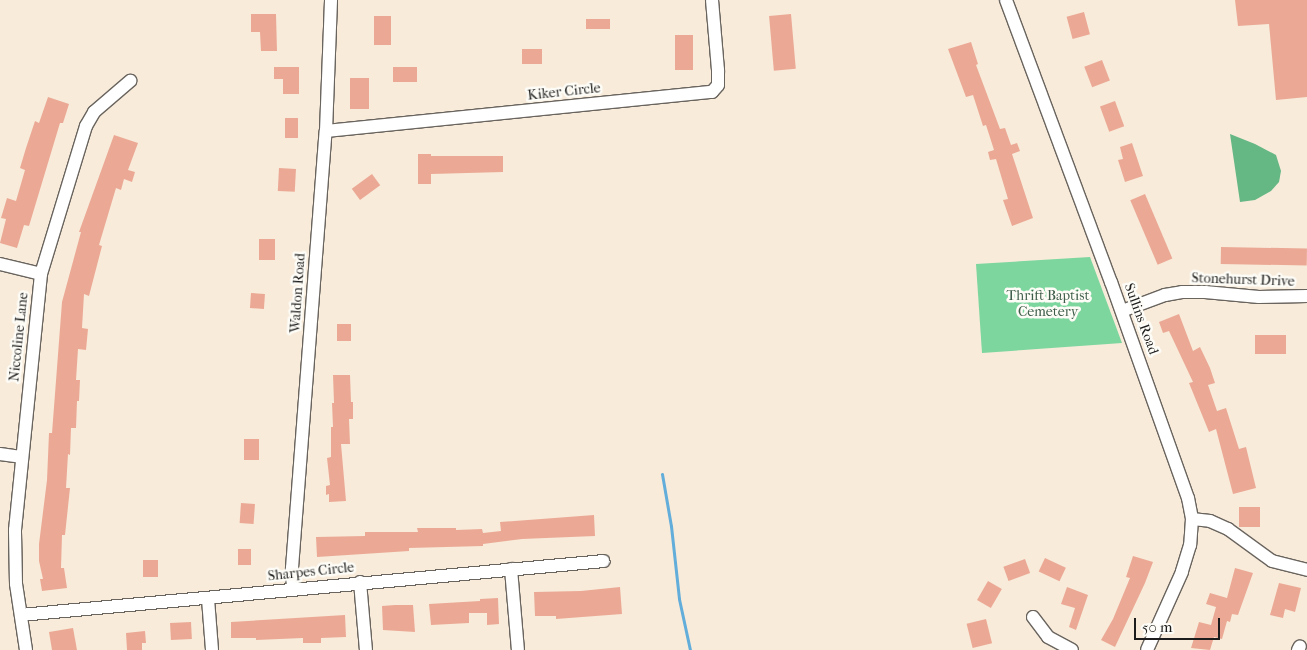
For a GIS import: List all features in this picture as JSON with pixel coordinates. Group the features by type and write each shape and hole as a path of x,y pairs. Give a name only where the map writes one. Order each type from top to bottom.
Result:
{"street":[{"name":"Waldon Road","path":"293,589 292,568 326,131 331,0"},
{"name":"Kiker Circle","path":"326,131 712,92 718,85 712,0"},
{"name":"Sullins Road","path":"1006,0 1183,480 1192,519 1190,546 1182,572 1147,650"},
{"name":"Niccoline Lane","path":"26,650 14,561 21,457 41,274 86,126 94,112 130,80"},
{"path":"0,264 41,274"},
{"name":"Stonehurst Drive","path":"1122,311 1164,295 1182,292 1259,297 1307,296"},
{"path":"0,454 21,457"},
{"path":"1192,519 1210,521 1228,529 1272,561 1307,570"},
{"name":"Sharpes Circle","path":"21,615 208,599 360,582 604,561"},
{"path":"510,569 518,650"},
{"path":"360,582 366,650"},
{"path":"208,599 212,650"},
{"path":"1033,617 1048,637 1072,650"}],"green space":[{"path":"1230,134 1276,155 1281,171 1279,182 1271,191 1255,200 1240,202"},
{"name":"Thrift Baptist Cemetery","path":"1090,257 1122,343 982,353 976,264"}],"building":[{"path":"1235,0 1307,0 1307,97 1276,100 1269,24 1238,26"},
{"path":"1084,12 1090,34 1073,39 1067,17"},
{"path":"251,14 276,14 277,51 261,51 260,32 251,32"},
{"path":"791,14 796,69 774,71 769,16"},
{"path":"374,16 391,16 391,45 374,45"},
{"path":"586,19 610,19 610,29 586,29"},
{"path":"675,35 693,35 693,70 675,70"},
{"path":"971,42 978,64 976,65 1000,129 1005,128 1011,145 1017,143 1020,151 1012,154 1033,218 1012,226 1003,200 1008,199 996,159 990,160 988,152 994,150 986,125 983,126 973,95 966,97 948,49"},
{"path":"522,49 542,49 542,64 522,64"},
{"path":"1102,60 1110,81 1092,87 1084,67"},
{"path":"274,67 299,67 299,94 283,94 283,79 274,79"},
{"path":"393,67 417,67 417,82 393,82"},
{"path":"350,78 369,78 369,109 350,109"},
{"path":"48,97 69,104 63,123 60,123 29,226 24,225 17,248 0,243 6,219 1,218 7,198 16,201 25,170 20,168 26,148 35,121 39,123"},
{"path":"1115,101 1124,126 1109,132 1100,106"},
{"path":"285,118 298,118 298,138 285,138"},
{"path":"114,135 138,143 128,170 135,172 132,182 124,179 121,190 116,188 99,245 102,246 89,296 84,294 82,328 88,329 86,350 78,349 76,380 80,380 79,401 77,401 76,428 71,428 66,488 70,488 65,535 62,535 61,568 64,568 67,588 42,591 40,579 43,579 39,561 39,544 47,480 49,433 52,433 62,302 81,232 79,232"},
{"path":"1132,143 1143,176 1125,182 1118,160 1123,159 1120,147"},
{"path":"418,154 431,154 431,156 503,156 503,172 431,174 431,184 418,184"},
{"path":"279,168 296,169 295,192 278,191"},
{"path":"372,174 380,185 360,200 352,189"},
{"path":"1145,194 1172,258 1158,265 1130,200"},
{"path":"259,239 275,239 275,260 259,260"},
{"path":"1221,247 1307,249 1307,265 1221,264"},
{"path":"251,293 265,294 264,309 250,308"},
{"path":"1179,314 1193,351 1200,347 1210,368 1215,383 1208,385 1217,411 1226,408 1239,449 1246,447 1256,488 1233,494 1216,429 1209,432 1189,383 1193,382 1169,331 1163,333 1159,322"},
{"path":"337,324 351,324 351,341 337,341"},
{"path":"1255,335 1286,335 1286,354 1255,354"},
{"path":"333,375 350,375 353,419 349,419 350,444 341,444 346,501 329,502 329,494 326,495 326,486 330,485 327,458 331,457 332,403 334,403"},
{"path":"244,439 259,439 259,460 244,460"},
{"path":"241,503 255,504 254,524 240,523"},
{"path":"1239,507 1260,507 1260,527 1239,527"},
{"path":"594,515 595,536 522,539 483,544 483,546 409,548 409,551 317,557 316,537 365,536 365,532 418,532 417,528 482,529 483,533 501,531 500,522"},
{"path":"238,549 251,549 251,565 238,565"},
{"path":"1133,556 1153,562 1115,647 1101,640 1113,619 1130,578 1126,577"},
{"path":"1045,558 1066,568 1060,581 1039,572"},
{"path":"1025,559 1030,573 1009,581 1003,567"},
{"path":"143,560 158,560 158,577 143,577"},
{"path":"1235,568 1253,573 1238,615 1232,614 1230,622 1227,621 1222,639 1214,637 1210,650 1191,648 1199,622 1211,625 1216,607 1206,604 1210,593 1227,598"},
{"path":"988,581 1002,589 991,608 977,600"},
{"path":"1279,583 1301,588 1295,612 1285,609 1283,618 1270,615"},
{"path":"620,587 622,614 556,619 556,616 535,616 534,592 581,591"},
{"path":"1067,587 1088,595 1076,630 1069,627 1075,608 1061,604"},
{"path":"498,598 499,624 487,625 487,613 469,613 469,623 431,625 429,604"},
{"path":"413,605 415,632 383,630 382,606"},
{"path":"345,615 346,637 321,638 321,643 303,643 303,638 256,640 256,638 231,638 231,622"},
{"path":"986,619 992,643 973,648 967,624"},
{"path":"191,622 192,639 171,640 170,623"},
{"path":"73,628 77,650 52,650 49,632"},
{"path":"145,631 146,643 142,643 142,650 127,650 126,633"}],"waterway":[{"path":"662,474 671,526 679,599 690,650"}]}
